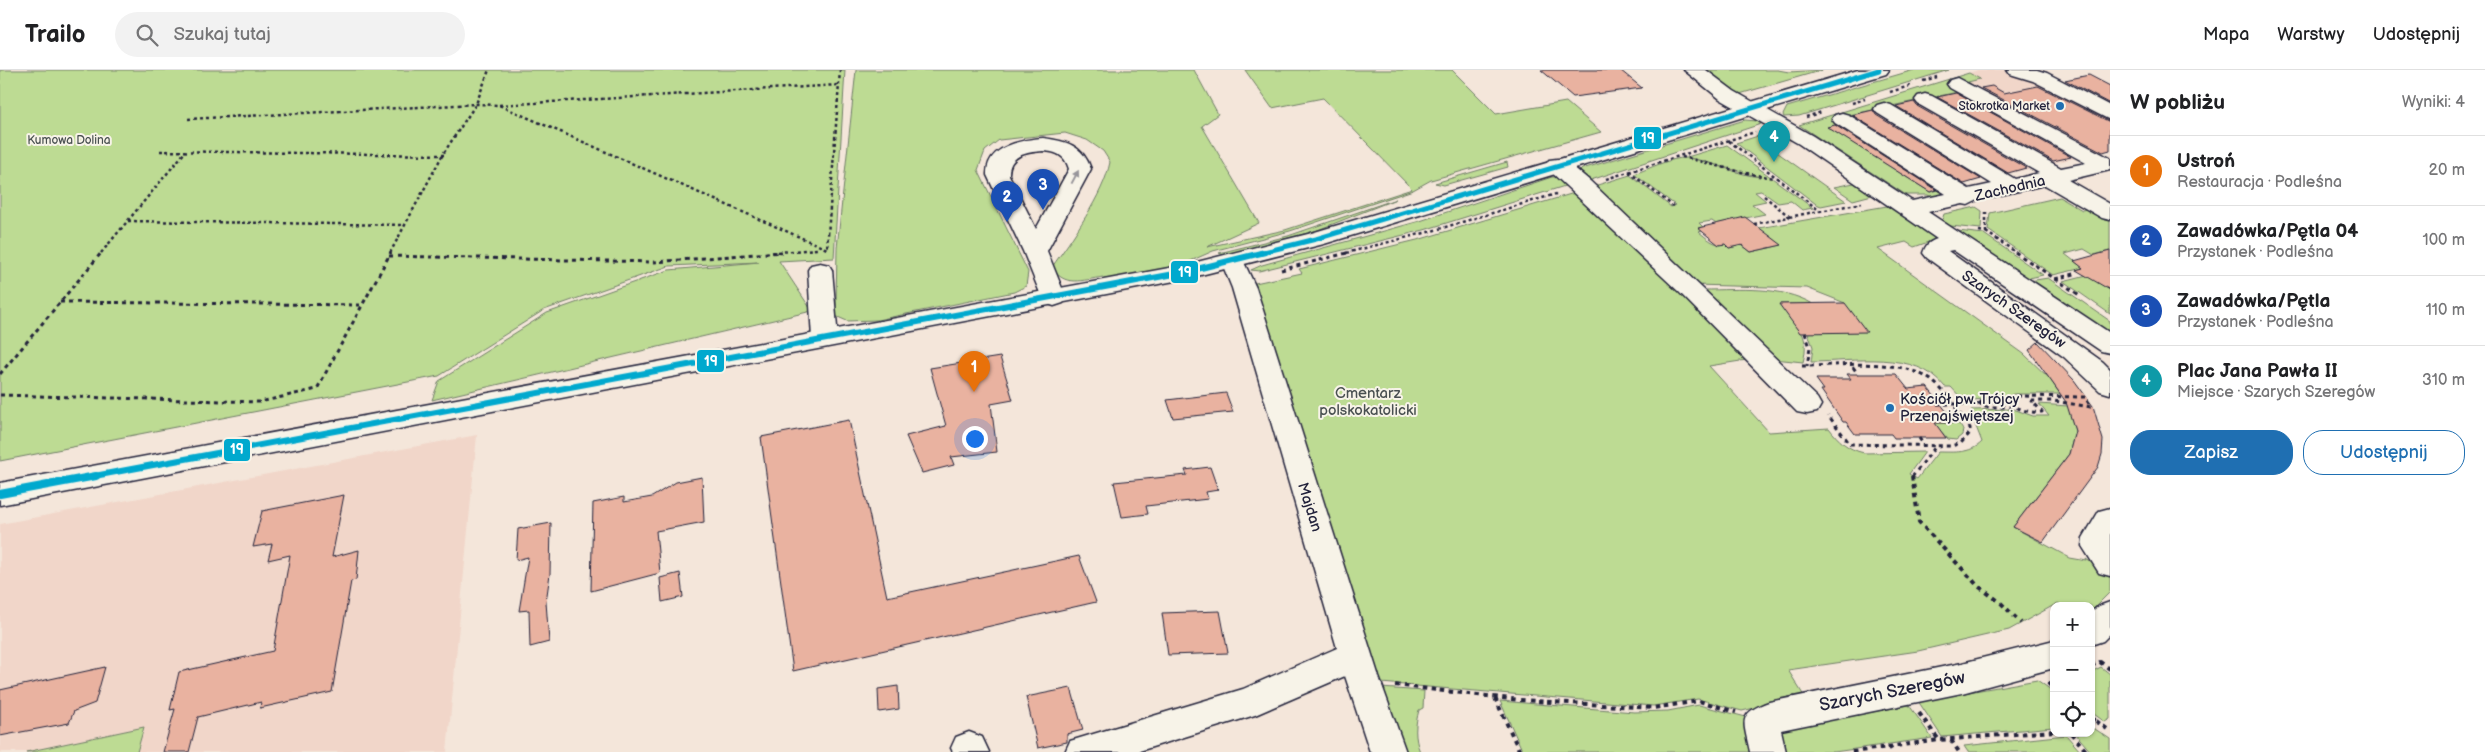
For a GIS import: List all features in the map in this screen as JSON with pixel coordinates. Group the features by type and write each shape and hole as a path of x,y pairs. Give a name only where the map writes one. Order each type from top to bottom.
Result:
{"street":[{"name":"Szarych Szeregów","path":"1694,70 1727,95 1781,124 2110,345"},
{"path":"0,494 825,339 1054,298 1233,261 1316,239 1439,200 1879,70"},
{"path":"2017,70 2040,77 2110,114"},
{"path":"1950,80 2108,164"},
{"path":"1879,100 2013,187"},
{"path":"1925,100 2054,177 2110,213"},
{"path":"1840,111 1968,198"},
{"path":"1036,251 1080,169 1079,160 1073,152 1062,147 1030,145 1016,148 1006,154 998,164 998,175 1036,251 1054,298"},
{"name":"Zachodnia","path":"1909,210 1968,198 2108,164"},
{"path":"1556,165 1582,186 1817,409"},
{"name":"Szarych Szeregów","path":"1956,241 1937,247 1935,254 2073,351 2094,368 2110,385"},
{"path":"824,259 825,339"},
{"name":"Majdan","path":"1233,261 1244,288 1360,669 1388,752"},
{"path":"2110,518 2098,538 2097,546 2110,564"},
{"path":"2095,628 2110,615"},
{"name":"Szarych Szeregów","path":"1765,737 1782,713 1962,678 2050,655"},
{"path":"1083,752 1243,704 1273,693 1360,669"}],"path":[{"path":"0,396 260,402 318,389 404,225 476,104 489,70"},
{"path":"824,259 840,70"},
{"path":"1275,271 1415,236 1781,124 1840,111 1950,80"},
{"path":"188,119 476,104 499,105 839,85"},
{"path":"499,105 824,259"},
{"path":"1729,141 1820,211"},
{"path":"160,151 444,155"},
{"path":"0,374 185,152"},
{"path":"1679,156 1708,162 1754,176 1778,178"},
{"path":"1629,172 1673,206"},
{"path":"1764,196 1790,217"},
{"path":"1754,224 1863,202"},
{"path":"1985,218 1986,212"},
{"path":"127,221 404,225"},
{"path":"1986,232 2087,301"},
{"path":"389,256 654,262 824,259"},
{"path":"2055,279 2078,273"},
{"path":"60,302 363,305"},
{"path":"1805,333 1810,347 1807,366"},
{"path":"1797,368 1807,366 1894,366 1917,372 1931,380 1970,428 1970,433 1961,443 1951,446 1850,444 1817,409"},
{"path":"1852,366 1858,374"},
{"path":"1981,404 1979,402 2008,401 2014,396 2085,397 2091,407 2058,401 2032,402"},
{"path":"1937,404 1981,404 1983,407 2013,407 2030,412 2042,412 2027,396"},
{"path":"1995,401 2000,407"},
{"path":"2008,401 2013,407"},
{"path":"1919,438 1924,445"},
{"path":"1936,445 1912,476 1919,522 1978,586 2000,602 2021,624"},
{"path":"2095,664 2100,662 2110,669"},
{"path":"1360,669 1494,697 1653,708 1699,702 1742,713 1765,737"},
{"path":"1494,697 1520,752"},
{"path":"2095,723 2110,731"},
{"path":"1852,752 1889,746 2050,731"},
{"path":"2074,737 2087,752"},
{"path":"1950,740 1959,752"},
{"path":"1889,746 1893,752"}],"shaded area":[{"path":"1978,70 2039,70 2110,108 2110,150 1930,192 1827,127 1849,115 1977,87 1967,82 1979,80 1969,73"},
{"path":"477,435 447,752 137,752 144,727 26,752 0,752 0,524"}],"green space":[{"name":"Kumowa Dolina","path":"0,70 845,70 834,258 779,261 812,311 432,400 439,381 547,313 669,270 759,262 669,266 544,310 439,376 0,461"},
{"path":"856,70 1194,70 1218,114 1202,126 1259,223 1207,247 1285,230 1412,189 1323,98 1272,108 1245,70 1452,70 1496,114 1566,102 1601,132 1431,180 1413,190 1290,231 1213,251 1177,267 1105,280 1103,277 1081,281 1062,278 1052,267 1094,202 1107,175 1110,162 1103,151 1087,140 1065,133 999,140 985,151 978,170 1028,272 1026,286 1014,292 877,320 847,321 831,314 828,307 836,306 837,248"},
{"path":"1706,70 1778,70 1789,72 1823,70 1736,95 1736,92"},
{"path":"1914,70 1949,70 1799,116 1784,117 1783,115 1787,107"},
{"path":"1969,73 1980,79 1968,82 1977,88 1849,115 1841,124 1828,127 1930,192 1948,188 1956,193 1933,198 1928,195 1906,195 1799,125"},
{"path":"1745,120 1757,121 1761,124 1588,181 1577,174 1582,169"},
{"path":"1777,130 1789,138 1764,143 1846,201 1821,206 1816,204 1736,143"},
{"path":"1727,145 1813,208 1802,210 1791,201 1778,203 1761,191 1755,192 1766,201 1752,204 1765,214 1716,224 1712,221 1699,223 1703,227 1699,228 1702,231 1699,232 1711,241 1717,244 1725,244 1729,248 1742,245 1751,252 1781,245 1759,228 1887,206 1937,239 1914,247 1906,242 1878,249 2024,354 2050,379 2060,394 2013,394 2006,399 1963,400 1951,387 1945,387 1933,375 1918,367 1901,362 1864,360 1811,362 1813,347 1808,333 1845,303 1807,288 1694,285 1591,187 1630,175 1671,207 1675,205 1634,174 1674,159 1687,158 1696,160 1687,157","holes":["1713,164 1760,177 1742,174"]},
{"path":"1507,162 1508,167 1444,185 1435,183"},
{"path":"1552,177 1561,177 1568,185 1424,230 1259,271 1251,270 1262,265 1420,221"},
{"path":"1854,183 1872,195 1853,200 1834,187"},
{"name":"Cmentarz polskokatolicki","path":"1581,191 1753,359 1709,366 1769,432 1829,428 1844,444 1864,453 1925,452 1909,474 1917,479 1938,452 1956,452 1972,449 1982,442 1975,424 1981,423 1971,410 2013,409 2033,416 2049,416 2039,404 2068,406 2075,431 2069,454 2013,527 2070,558 2087,561 2086,559 2110,575 2110,592 2095,607 2095,602 2050,602 2050,607 2009,630 1918,651 1788,670 1804,696 1742,711 1698,699 1653,706 1381,683 1317,490 1255,283 1302,273 1299,269 1421,239"},
{"path":"2060,197 2082,210 2092,208 2110,218 2110,251 2094,255 2084,249 2065,254 2083,268 2053,275 1988,230 1990,213"},
{"path":"1396,199 1315,231 1224,255 1219,253 1288,236"},
{"path":"1976,207 1982,211 1981,229 1950,226 1942,220 1944,214"},
{"path":"1949,230 1984,234 2043,275 2025,279"},
{"path":"2087,275 2110,290 2110,314 2063,281"},
{"path":"2048,278 2110,321 2110,332 2105,333 2029,281"},
{"path":"1745,289 1773,291 1800,298 1813,304 1779,304 1796,324 1803,336 1805,352 1803,362 1774,359 1703,290"},
{"path":"1931,421 1959,424 1963,430 1962,435 1956,440 1948,439"},
{"path":"2101,667 2110,674 2110,719 2105,722 2095,715 2095,670"},
{"path":"2037,680 2050,689 2050,727 1942,737 1918,701"},
{"path":"1381,688 1424,691 1423,708 1419,710 1416,726 1416,736 1420,752 1402,752"},
{"path":"1500,701 1634,712 1668,711 1699,705 1746,717 1758,752 1523,752"},
{"path":"1909,705 1932,738 1834,752 1776,752 1776,736 1783,729"},
{"path":"144,727 137,752 26,752"},
{"path":"2095,729 2110,739 2110,752 2091,752 2078,737 2095,737"},
{"path":"2050,737 2068,737 2081,752 1968,752 1964,746"}],"building":[{"path":"1541,70 1620,70 1642,88 1573,97"},
{"path":"2089,75 2110,86 2110,104 2065,80"},
{"name":"Stokrotka Market","path":"1992,86 2004,93 2038,86 2110,122 2110,150 2103,152 1981,88"},
{"path":"1956,93 2071,157 2053,161 1937,97"},
{"path":"1914,102 1917,106 2026,168 2008,173 1896,106"},
{"path":"1873,110 1876,115 1981,179 1964,184 1852,115"},
{"path":"1835,125 1937,190 1930,192 1827,127"},
{"path":"1745,217 1782,245 1751,252 1742,245 1729,248 1725,244 1719,245 1698,228"},
{"path":"2110,251 2110,290 2076,270 2083,268 2074,261"},
{"path":"1845,303 1867,332 1800,333 1779,304"},
{"path":"2038,342 2074,380 2093,406 2103,440 2102,454 2098,467 2043,542 2013,527 2069,454 2075,431 2066,402 2029,350"},
{"path":"1000,357 1013,400 991,404 997,452 951,457 954,465 922,473 906,436 946,426 930,368"},
{"name":"Kościół pw. Trójcy Przenajświętszej","path":"1847,374 1896,374 1908,389 1927,387 1956,423 1935,423 1946,438 1894,438 1891,434 1855,434 1846,422 1843,422 1821,390 1824,390 1816,379 1851,379"},
{"path":"1226,393 1233,412 1173,418 1167,400"},
{"path":"849,420 887,597 1079,556 1096,602 793,671 761,437"},
{"path":"1210,467 1218,490 1206,492 1208,499 1146,506 1148,514 1122,517 1114,482 1187,475 1185,470"},
{"path":"702,477 704,522 656,531 660,573 591,591 593,503 624,497 624,502 652,497 676,482"},
{"path":"344,495 332,557 359,550 356,580 351,581 332,692 260,708 261,702 198,717 189,752 163,752 175,709 170,710 179,672 273,651 290,555 268,560 272,544 253,547 262,511"},
{"path":"551,523 550,574 546,602 549,642 530,647 529,610 519,611 528,557 516,560 518,529"},
{"path":"680,573 683,597 662,602 660,578"},
{"path":"1220,611 1228,653 1168,655 1162,613"},
{"path":"105,667 95,703 74,711 69,723 0,736 0,690"},
{"path":"898,686 899,709 879,712 878,689"},
{"path":"1071,688 1083,730 1067,734 1067,742 1038,748 1026,697"}],"transit line":[{"name":"19","path":"0,494 1185,272 1316,239 1557,165 1879,70"}],"place":[{"name":"Stokrotka Market","path":"2060,106"},
{"name":"Plac Jana Pawła II","path":"1774,162"},
{"name":"Zawadówka/Pętla","path":"1043,210"},
{"name":"Zawadówka/Pętla 04","path":"1007,222"},
{"name":"Ustroń","path":"974,392"},
{"name":"Kościół pw. Trójcy Przenajświętszej","path":"1890,408"}]}
